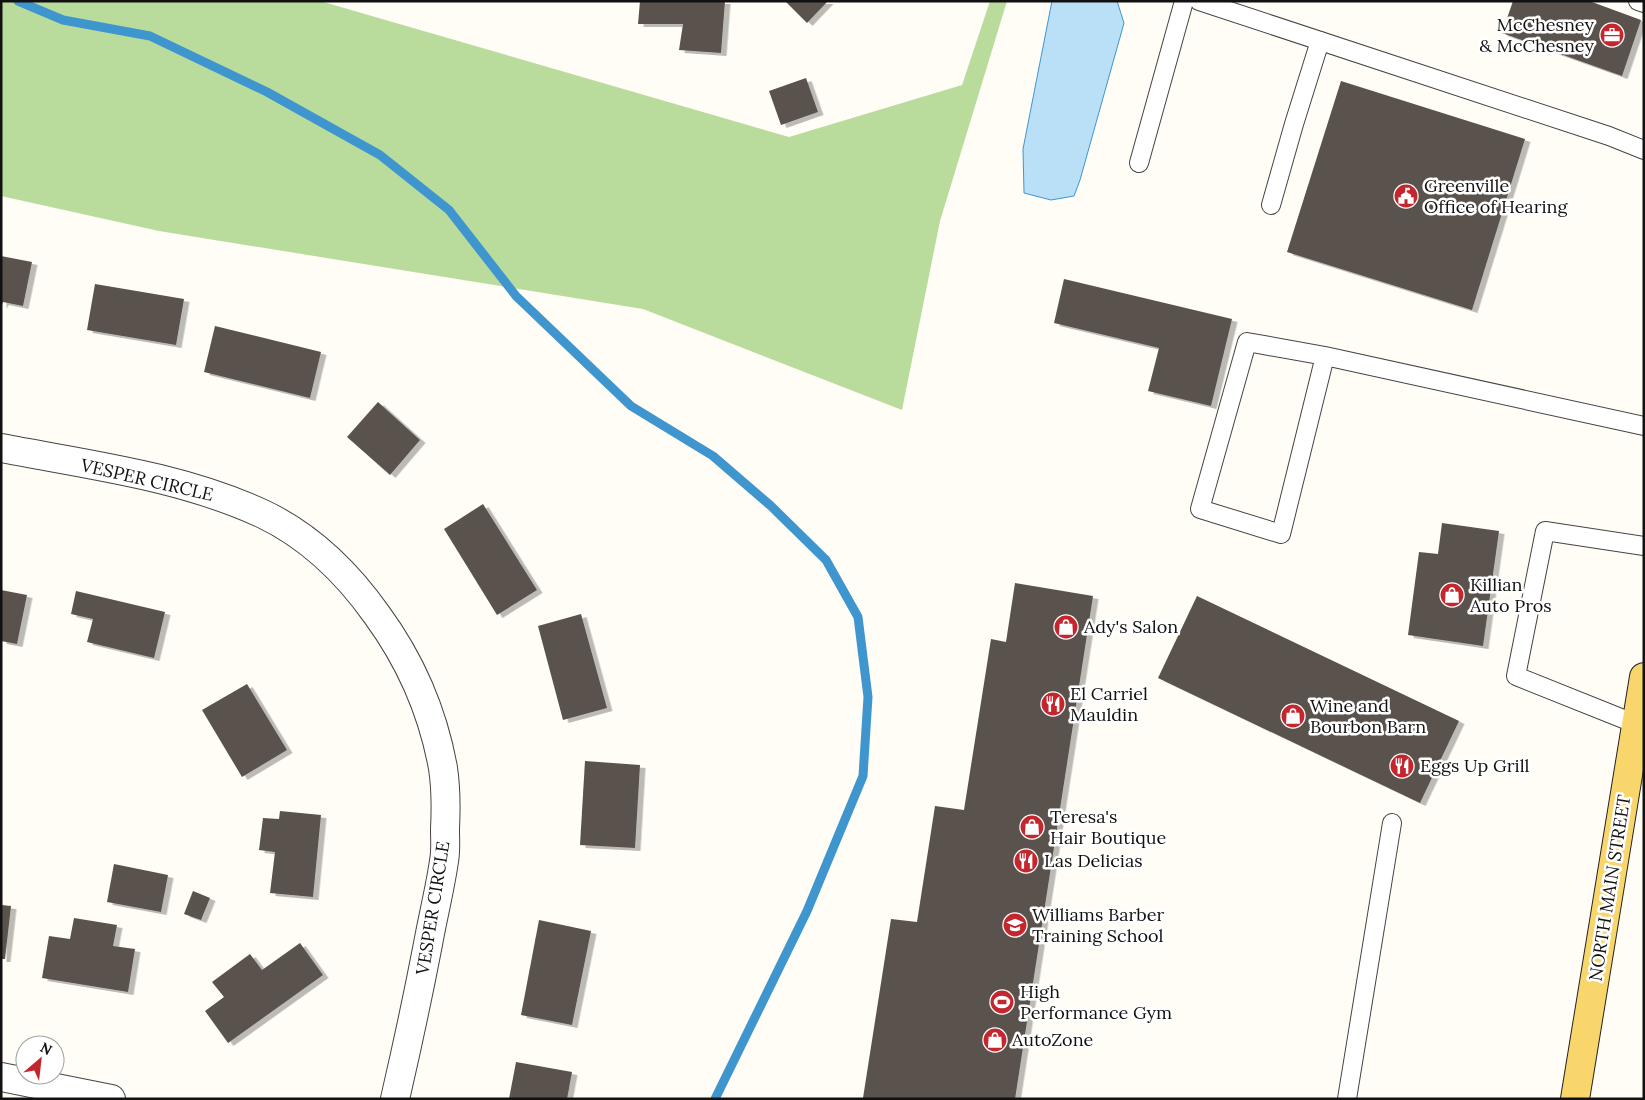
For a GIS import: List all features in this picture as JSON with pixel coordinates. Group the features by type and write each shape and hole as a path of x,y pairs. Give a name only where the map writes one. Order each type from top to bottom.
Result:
{"main road":[{"name":"NORTH MAIN STREET","path":"1575,1099 1644,677"}],"street":[{"name":"VESPER CIRCLE","path":"1,448 160,479 216,495 264,515 315,547 367,600 391,634 410,668 428,714 443,770 446,802 444,860 412,1026 394,1099"},
{"path":"1,1077 111,1099"}],"lane":[{"path":"1139,163 1184,1"},
{"path":"1199,1 1609,136 1644,150"},
{"path":"1638,1 1644,3"},
{"path":"1271,205 1320,41"},
{"path":"1325,356 1281,534 1200,509 1247,342 1325,356 1644,426"},
{"path":"1636,724 1516,676 1544,531 1644,546"},
{"path":"1347,1099 1392,823"}],"green space":[{"path":"1,1 320,1 789,137 962,85 990,1 1007,1 940,221 902,410 643,309 159,231 1,196"}],"water":[{"path":"1052,1 1117,1 1124,23 1074,196 1051,200 1024,193 1023,149"}],"building":[{"path":"640,1 725,1 721,53 679,50 683,24 638,24"},
{"path":"785,1 828,1 807,23"},
{"path":"1513,1 1592,1 1641,20 1622,76 1502,33"},
{"path":"806,78 818,112 781,125 769,91"},
{"name":"Greenville Office of Hearing","path":"1341,81 1525,139 1472,310 1287,252"},
{"path":"1,256 32,262 23,306 3,302 1,306"},
{"path":"1064,279 1232,319 1211,406 1148,391 1159,348 1054,323"},
{"path":"95,284 184,299 176,345 87,330"},
{"path":"215,326 321,352 310,398 204,372"},
{"path":"378,402 420,440 390,475 347,437"},
{"path":"483,504 537,590 497,615 444,529"},
{"name":"Killian Auto Pros","path":"1442,523 1499,531 1483,646 1408,635 1419,552 1438,554"},
{"path":"1015,583 1093,596 1015,1099 863,1098 891,919 917,922 935,806 964,810 991,639 1006,642"},
{"path":"1,590 27,595 17,644 1,641"},
{"path":"76,591 165,612 154,658 87,642 93,619 71,614"},
{"path":"1197,596 1459,721 1420,803 1158,678"},
{"path":"581,614 607,708 563,720 538,626"},
{"path":"247,684 287,750 242,777 202,710"},
{"path":"585,761 640,765 635,848 580,845"},
{"path":"280,811 321,815 313,897 270,893 275,852 259,850 263,818 279,819"},
{"path":"114,864 168,875 161,912 107,902"},
{"path":"193,891 210,898 201,920 184,914"},
{"path":"1,905 11,906 5,959 1,959"},
{"path":"74,918 117,925 113,946 135,949 128,992 42,978 49,936 70,939"},
{"path":"539,920 591,931 572,1025 521,1015"},
{"path":"300,943 323,975 228,1043 205,1011 224,997 212,982 250,954 262,970"},
{"path":"516,1062 572,1072 567,1099 509,1099"}],"waterway":[{"path":"18,1 63,20 150,36 267,92 380,155 449,210 516,296 631,406 713,456 771,506 826,560 858,617 868,697 863,776 807,911 715,1099"}],"place":[{"name":"McChesney & McChesney","path":"1612,35"},
{"name":"Greenville Office of Hearing","path":"1406,196"},
{"name":"Killian Auto Pros","path":"1452,595"},
{"name":"Ady's Salon","path":"1066,627"},
{"name":"El Carriel Mauldin","path":"1053,704"},
{"name":"Wine and Bourbon Barn","path":"1293,716"},
{"name":"Eggs Up Grill","path":"1402,766"},
{"name":"Teresa's Hair Boutique","path":"1032,827"},
{"name":"Las Delicias","path":"1026,861"},
{"name":"Williams Barber Training School","path":"1015,925"},
{"name":"High Performance Gym","path":"1002,1002"},
{"name":"AutoZone","path":"995,1040"}]}
